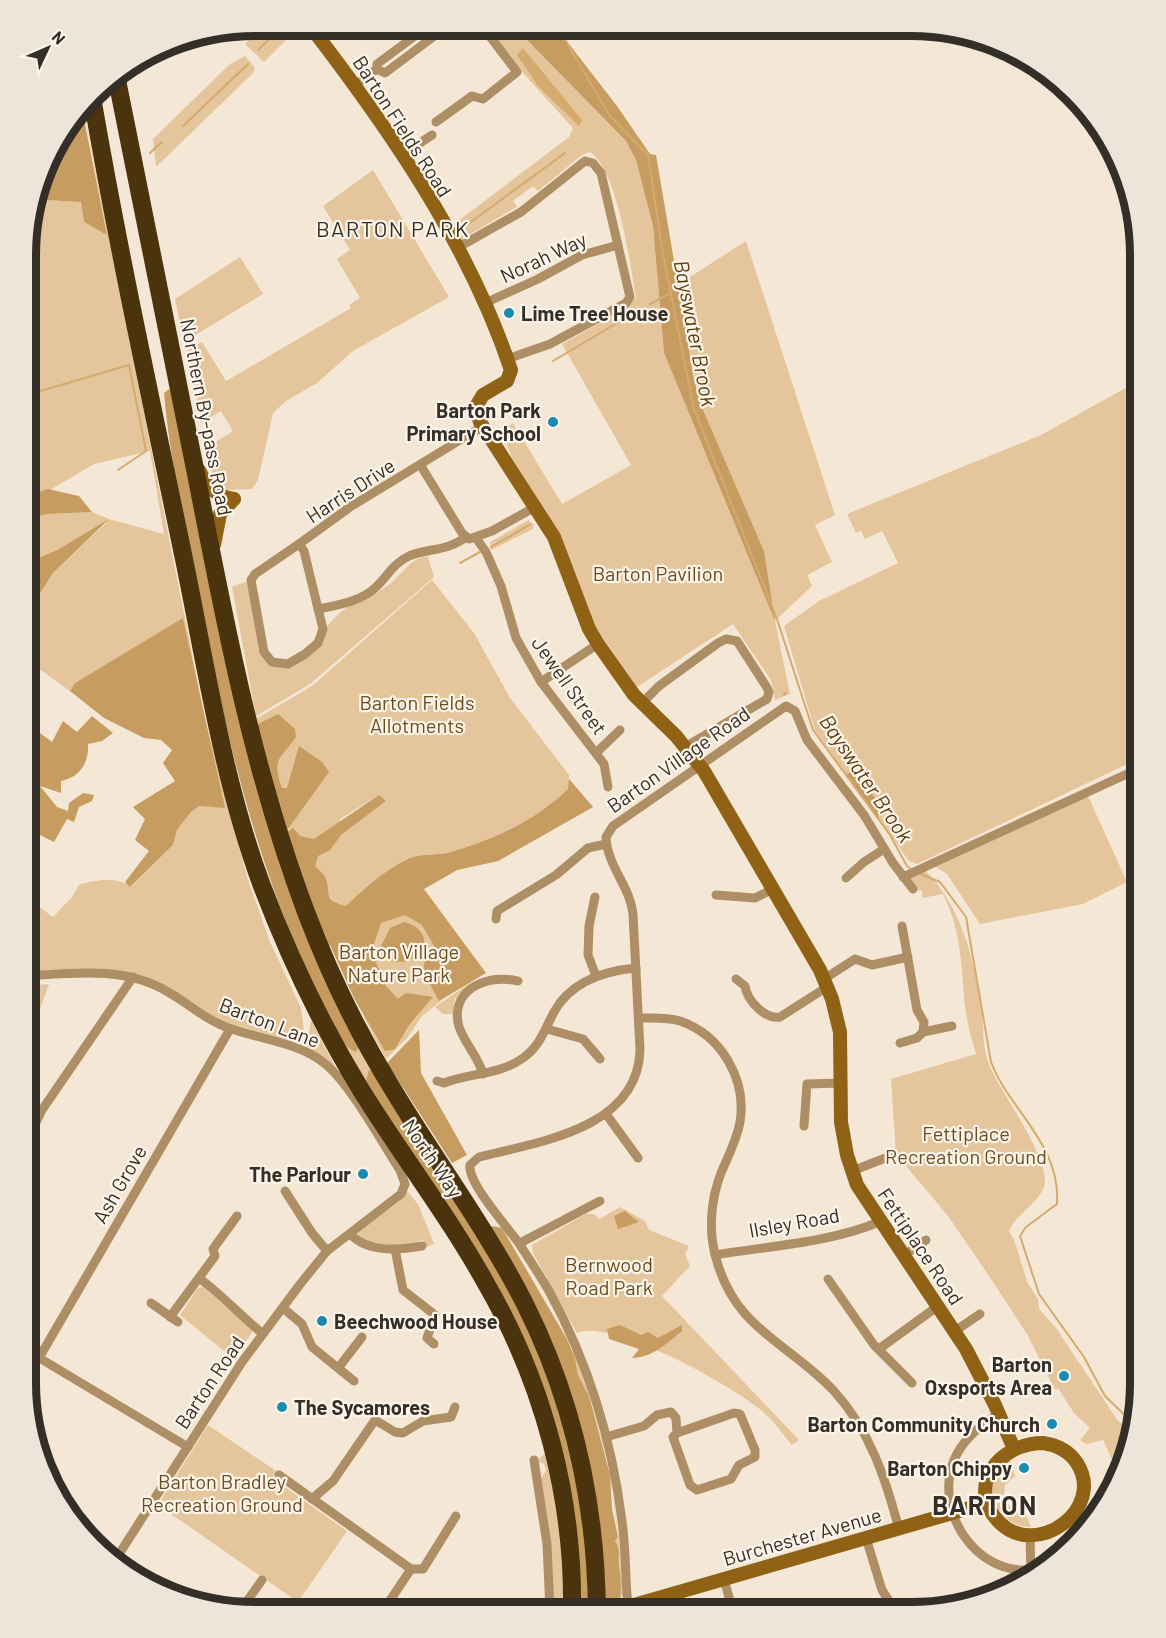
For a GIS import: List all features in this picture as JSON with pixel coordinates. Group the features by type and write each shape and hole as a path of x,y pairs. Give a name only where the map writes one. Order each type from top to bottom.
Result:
{"highway":[{"name":"Northern By-pass Road","path":"118,84 213,560 259,767"},
{"name":"North Way","path":"94,107 148,392 221,737 262,885 314,1004 359,1087 478,1269 504,1315 529,1374 550,1437 562,1490 571,1558 572,1602"},
{"name":"North Way","path":"259,767 275,822 308,916 339,989 391,1087 510,1276 551,1362 573,1429 590,1510 596,1602"}],"street":[{"name":"Barton Fields Road","path":"313,36 355,85 402,155 457,248 485,303 507,358"},
{"path":"355,85 377,69 377,64 415,36"},
{"path":"436,122 472,96 483,99 517,72 490,36"},
{"path":"402,155 432,135"},
{"path":"457,248 521,212 585,161 593,164 601,173 630,292 626,303 550,344 507,358 511,370 507,381 483,395 475,404 483,426 554,537 588,629 642,703 685,747 699,765"},
{"name":"Norah Way","path":"485,303 538,279 582,255 618,245"},
{"name":"Harris Drive","path":"318,609 323,629 318,644 288,664 272,662 264,652 251,580 255,574 350,507 421,466 483,426"},
{"path":"192,455 211,490 221,497 234,499 220,514 216,526 213,560"},
{"name":"Jewell Street","path":"421,466 471,537 481,543 501,586 516,638 541,682 604,764 608,787"},
{"path":"299,544 304,551 318,609 359,598 379,584 392,567 409,556 454,546 535,507"},
{"path":"642,703 659,686 718,643 732,638 737,641 766,686 769,692 767,699 685,747"},
{"path":"541,682 598,644"},
{"name":"Barton Village Road","path":"470,1165 479,1157 572,1133 606,1114 631,1085 639,1070 639,1018 632,905 614,869 606,837 613,826 786,706 790,707 801,722 807,740 864,815 884,849 906,875 913,889"},
{"path":"596,753 620,730"},
{"name":"Fettiplace Road","path":"699,765 773,889 825,983 840,1032 842,1129 852,1171 864,1199 955,1331 999,1414 1014,1449"},
{"path":"906,875 1130,773"},
{"path":"494,913 556,875 588,848 606,844"},
{"path":"851,878 864,862 884,849"},
{"path":"716,895 754,898 773,889"},
{"path":"595,897 590,914 588,956 596,976"},
{"path":"902,926 916,1010 924,1022 924,1032"},
{"path":"736,979 745,986 746,992 764,1014 772,1018 780,1017 855,959 872,965 908,957"},
{"path":"437,1081 444,1083 483,1074 524,1058 547,1029 562,1000 584,982 596,976 636,968"},
{"name":"Barton Lane","path":"36,976 99,973 133,977 170,992 194,1011 230,1029 300,1050 325,1063 338,1075 400,1170 404,1189"},
{"path":"483,1074 476,1053 462,1035 458,1024 458,1006 466,993 480,982 506,974 518,981"},
{"path":"36,1122 42,1110 133,977"},
{"path":"639,1018 680,1021 705,1035 726,1056 738,1085 741,1110 738,1132 720,1175 713,1202 712,1239 715,1255 728,1289 753,1324 824,1381 851,1411 882,1468 899,1529"},
{"path":"900,1043 917,1038 924,1032 952,1026"},
{"name":"Ash Grove","path":"39,1358 230,1029"},
{"path":"547,1029 583,1039 600,1059"},
{"path":"804,1126 807,1084 841,1083"},
{"path":"606,1114 638,1158"},
{"path":"852,1171 893,1155"},
{"name":"North Way","path":"470,1165 474,1181 520,1244 558,1308 576,1345 606,1437 622,1521 627,1602"},
{"name":"Barton Road","path":"119,1554 263,1334 327,1251 395,1201 404,1189"},
{"path":"285,1191 312,1233 327,1251"},
{"path":"520,1244 600,1201"},
{"path":"151,1303 174,1320 215,1256 213,1248 237,1216"},
{"name":"Ilsley Road","path":"715,1255 865,1228 879,1221"},
{"path":"350,1234 364,1246 396,1249 422,1246"},
{"path":"903,1256 926,1240"},
{"path":"396,1249 403,1290 435,1315 427,1338 434,1344"},
{"path":"199,1278 222,1295 234,1310 263,1334"},
{"path":"828,1279 879,1349 912,1383"},
{"path":"879,1349 938,1306"},
{"path":"283,1308 302,1324 309,1343 354,1381"},
{"path":"955,1331 980,1314"},
{"path":"339,1367 362,1337"},
{"path":"36,1356 188,1447"},
{"path":"312,1499 333,1481 375,1420 395,1432 403,1433 423,1420 454,1420 454,1407"},
{"path":"606,1437 649,1424 657,1415 664,1412 671,1412 676,1418 677,1433"},
{"path":"734,1413 740,1414 755,1450 755,1457 739,1465 731,1479 697,1490 690,1485 672,1437 677,1433 734,1413"},
{"path":"999,1414 972,1434 955,1458 949,1482 952,1513 962,1533 983,1556 1007,1569 1023,1572"},
{"path":"1042,1443 1053,1445 1068,1453 1078,1466 1084,1483 1082,1500 1076,1512 1062,1525 1030,1535 1007,1528 995,1517 987,1503 986,1488 990,1472 1001,1457 1014,1449 1042,1443"},
{"path":"534,1460 547,1544 550,1602"},
{"path":"279,1475 411,1569 423,1569 456,1516"},
{"name":"Burchester Avenue","path":"653,1602 724,1579 987,1503"},
{"path":"1076,1512 1083,1519"},
{"path":"1030,1535 1030,1567"},
{"path":"866,1538 882,1590 890,1602"},
{"path":"389,1602 411,1569"},
{"path":"724,1579 730,1602"},
{"path":"246,1602 262,1580"}],"green space":[{"path":"253,36 290,36 264,62 245,44"},
{"name":"Barton Pavilion","path":"494,36 525,36 626,141 636,160 653,226 664,353 774,618 764,551 701,405 676,286 746,241 835,515 815,525 832,562 807,575 812,586 775,621 790,694 775,700 771,680 733,624 637,687 595,626 561,537 512,458 502,430 513,423 562,504 631,465 562,344 621,311 636,298 615,198 600,162 590,152 582,155 538,191 533,186 513,201 517,207 462,239 453,225 569,137 573,128 504,52"},
{"path":"245,56 255,68 253,73 156,167 153,139 230,64"},
{"path":"85,117 206,724 247,877 270,942 301,1008 304,1031 300,1043 221,1021 154,981 36,974 36,904 53,917 72,897 79,885 113,880 131,887 173,845 177,830 191,812 199,806 224,807 183,619 75,683 70,691 36,667 36,600 53,573 107,522 36,559 36,517 47,514 92,512 164,534 150,451 94,464 50,490 36,494 36,240 42,201 82,202 84,222 107,234"},
{"path":"373,170 449,297 353,351 317,383 286,401 273,413 258,480 252,489 227,490 214,481 206,448 233,431 221,411 201,423 188,350 202,342 226,381 351,308 349,305 360,298 337,259 350,250 323,206"},
{"path":"240,257 263,294 184,342 175,299"},
{"path":"1130,386 1130,763 917,864 909,861 815,731 784,626 819,601 898,563 882,531 865,539 861,531 856,533 847,514 1041,435"},
{"path":"529,520 534,526 533,529 491,550 490,542"},
{"path":"422,557 428,557 434,577 310,684 256,716 232,587 251,580 264,652 272,662 286,662 306,653 336,616 346,608 387,586"},
{"name":"Barton Fields Allotments","path":"432,580 474,633 510,698 569,775 569,779 593,807 498,861 457,870 424,889 453,991 422,1016 407,1038 386,1059 345,976 311,893 282,808 256,719 312,686","holes":["379,795 386,801 341,834 340,819"]},
{"path":"1088,796 1127,882 1083,904 980,924 947,874 936,867"},
{"name":"Fettiplace Recreation Ground","path":"924,869 947,899 963,932 978,987 985,1051 989,1065 1030,1138 1043,1167 1045,1180 1041,1193 1009,1231 1015,1242 1027,1282 1038,1299 1039,1309 1056,1328 1118,1421 1126,1426 1114,1464 1103,1440 1086,1444 1080,1440 1090,1428 1074,1413 1058,1388 1055,1390 1027,1334 948,1216 896,1154 891,1079 976,1054 966,1013 958,938 950,910 943,894 922,898 922,891 917,890 909,878"},
{"path":"471,982 458,999 455,998 453,1014 443,1014 435,1007"},
{"path":"49,984 36,1018 36,985"},
{"path":"311,1020 339,1074 306,1049"},
{"path":"333,1028 359,1046 379,1074 365,1085"},
{"path":"407,1191 418,1204 434,1244 425,1247 423,1240 380,1244 358,1236 359,1231 399,1202"},
{"name":"Bernwood Road Park","path":"620,1207 645,1221 649,1230 689,1246 685,1254 690,1266 662,1296 799,1440 792,1445 757,1407 721,1384 669,1356 615,1335 593,1331 577,1333 533,1253 532,1245 586,1214 594,1214 600,1219"},
{"path":"203,1287 253,1331 234,1359 180,1315 198,1288"},
{"path":"571,1351 576,1356 588,1395 578,1375 575,1358"},
{"name":"Barton Bradley Recreation Ground","path":"208,1425 276,1471 272,1478 347,1531 298,1602 158,1505"},
{"path":"548,1450 560,1508 566,1602 553,1602 549,1526 541,1479 546,1470 544,1464 537,1461"},
{"path":"1010,1459 1015,1476 1005,1485 1004,1495 992,1497 996,1476"},
{"path":"612,1493 618,1534 623,1598 620,1586 619,1555 615,1541 618,1537"},
{"path":"1006,1501 1012,1508 1025,1512 1031,1527 1014,1523 1002,1514 995,1504"}],"shaded area":[{"path":"525,36 563,36 617,106 650,154 656,155 694,379 701,405 764,551 775,621 664,353 653,226 636,160 626,141"},
{"path":"523,48 582,120 579,126 538,86 517,55"},
{"path":"84,118 107,235 84,222 81,202 42,201 65,145"},
{"path":"1130,253 1130,299 1127,272"},
{"path":"169,389 173,393 227,651 359,1046 356,1052 341,1041 325,1013 274,889 243,793 219,696 178,494 164,393"},
{"path":"48,489 79,496 92,512 47,514 36,517 36,493"},
{"path":"109,519 53,573 36,600 36,559 59,549"},
{"path":"183,618 225,808 199,806 191,812 177,830 173,845 130,887 125,882 149,851 135,840 145,819 133,807 175,781 163,763 172,750 161,740 144,738 104,718 70,691 75,683"},
{"path":"278,714 295,729 296,737 277,765 282,788 287,788 299,746 322,762 329,772 285,833 293,828 300,836 314,839 379,795 386,801 341,835 330,850 318,856 315,866 325,877 330,899 338,904 346,906 382,874 408,859 465,848 497,836 527,820 568,789 569,779 593,807 498,861 457,870 424,889 486,973 439,1001 423,972 425,959 440,956 422,925 405,915 381,923 371,952 379,969 379,978 398,999 406,993 433,997 409,1025 395,1049 385,1051 354,998 330,945 325,949 284,835 254,726"},
{"path":"92,716 113,733 102,741 88,744 85,763 78,773 61,781 61,793 40,786 57,807 68,811 69,803 83,793 94,795 92,801 79,807 74,822 67,819 54,842 36,833 36,750 40,733 52,742 63,721 77,732"},
{"path":"860,769 878,805 879,819 846,774"},
{"path":"404,922 422,933 424,946 417,956 408,961 397,962 386,959 381,946 390,928"},
{"path":"419,1030 421,1073 467,1155 452,1163 387,1063"},
{"path":"369,1070 379,1074 483,1239 537,1340 578,1468 592,1602 577,1602 547,1403 365,1085"},
{"path":"625,1211 639,1222 618,1229 614,1216"},
{"path":"493,1226 502,1228 567,1339 575,1358 578,1375 589,1396 610,1475 612,1509 618,1537 615,1541 619,1550 621,1602 602,1602 589,1465 487,1229"},
{"path":"620,1325 641,1335 648,1332 658,1338 682,1325 682,1331 653,1353 632,1358 639,1349 609,1339 607,1329"}],"waterway":[{"path":"258,50 273,36"},
{"name":"Bayswater Brook","path":"563,36 610,116 648,155 663,254 694,409 777,619 813,730 890,835 907,866 913,870"},
{"path":"183,126 248,64"},
{"path":"150,153 162,142"},
{"path":"468,224 565,153"},
{"path":"650,304 671,293"},
{"path":"553,361 622,320"},
{"path":"36,392 129,365 146,451 118,470"},
{"path":"491,547 531,524"},
{"path":"460,563 480,552"},
{"name":"Bayswater Brook","path":"918,873 940,882 966,917 991,1062 1009,1096 1043,1145 1051,1163 1056,1183 1057,1204 1026,1227 1020,1236 1039,1294 1084,1357 1105,1396 1127,1417"}],"place":[{"name":"Lime Tree House","path":"509,313"},
{"name":"Barton Park Primary School","path":"553,422"},
{"name":"The Parlour","path":"363,1174"},
{"name":"Beechwood House","path":"322,1321"},
{"name":"Barton Oxsports Area","path":"1064,1376"},
{"name":"The Sycamores","path":"282,1407"},
{"name":"Barton Community Church","path":"1052,1424"},
{"name":"Barton Chippy","path":"1024,1468"}],"district":[{"name":"BARTON PARK","path":"393,228"},
{"name":"BARTON","path":"985,1504"}],"park label":[{"name":"Barton Village Nature Park","path":"399,962"}]}
